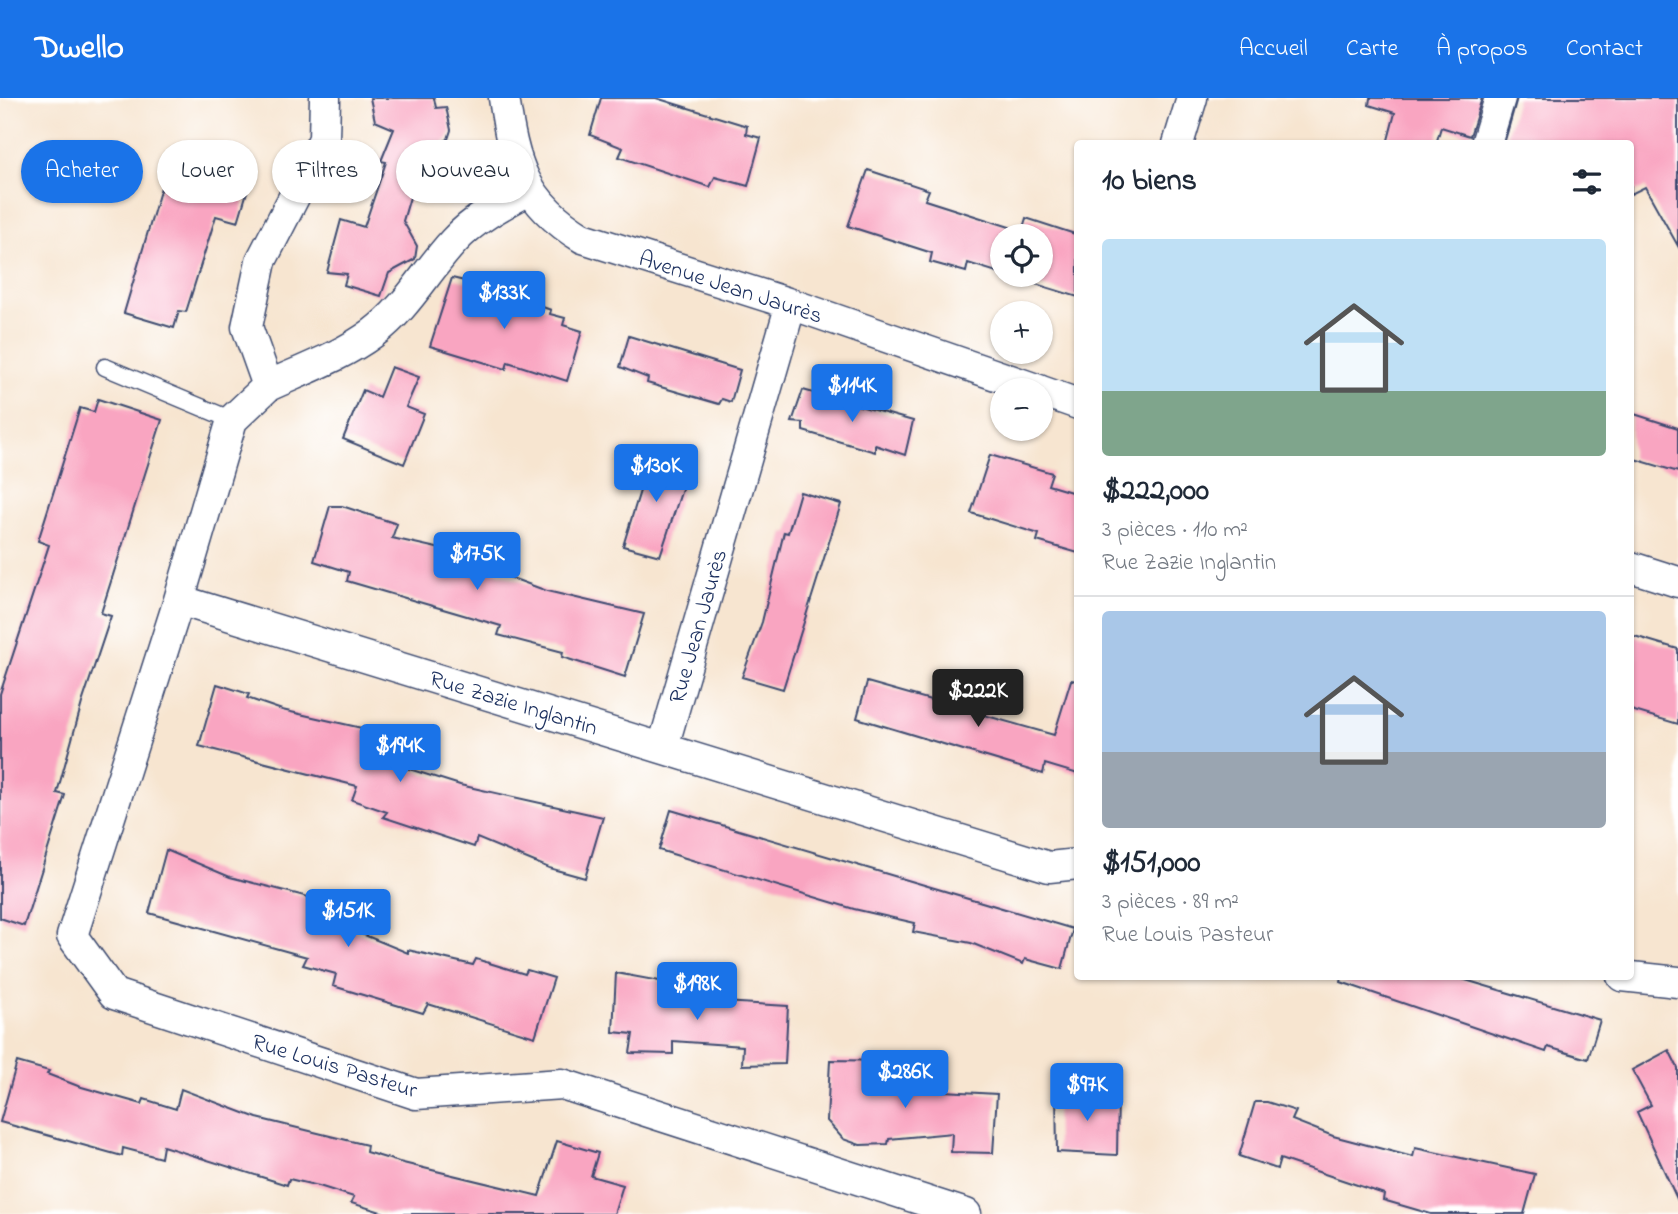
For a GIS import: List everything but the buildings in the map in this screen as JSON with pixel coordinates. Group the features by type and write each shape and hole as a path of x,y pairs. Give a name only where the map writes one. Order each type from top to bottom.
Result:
{"street":[{"path":"268,386 247,327 261,261 324,139 325,98"},
{"name":"Avenue Jean Jaurès","path":"504,98 511,140"},
{"path":"1179,140 1192,98"},
{"path":"1487,140 1500,98"},
{"name":"Avenue Jean Jaurès","path":"534,196 556,222 583,238 791,304 1003,378"},
{"path":"178,600 232,420 268,386 327,360 374,333 417,291 455,240 505,203"},
{"name":"Rue Jean Jaurès","path":"663,747 791,304"},
{"name":"Avenue Jean Jaurès","path":"1053,395 1074,403"},
{"path":"1634,568 1678,582"},
{"name":"Rue Zazie Inglantin","path":"178,600 1049,867 1074,864"},
{"name":"Rue Louis Pasteur","path":"178,600 72,936 114,994 416,1094 562,1084 966,1214"},
{"path":"1634,977 1678,982"}],"lane":[{"path":"105,367 232,420"}]}
